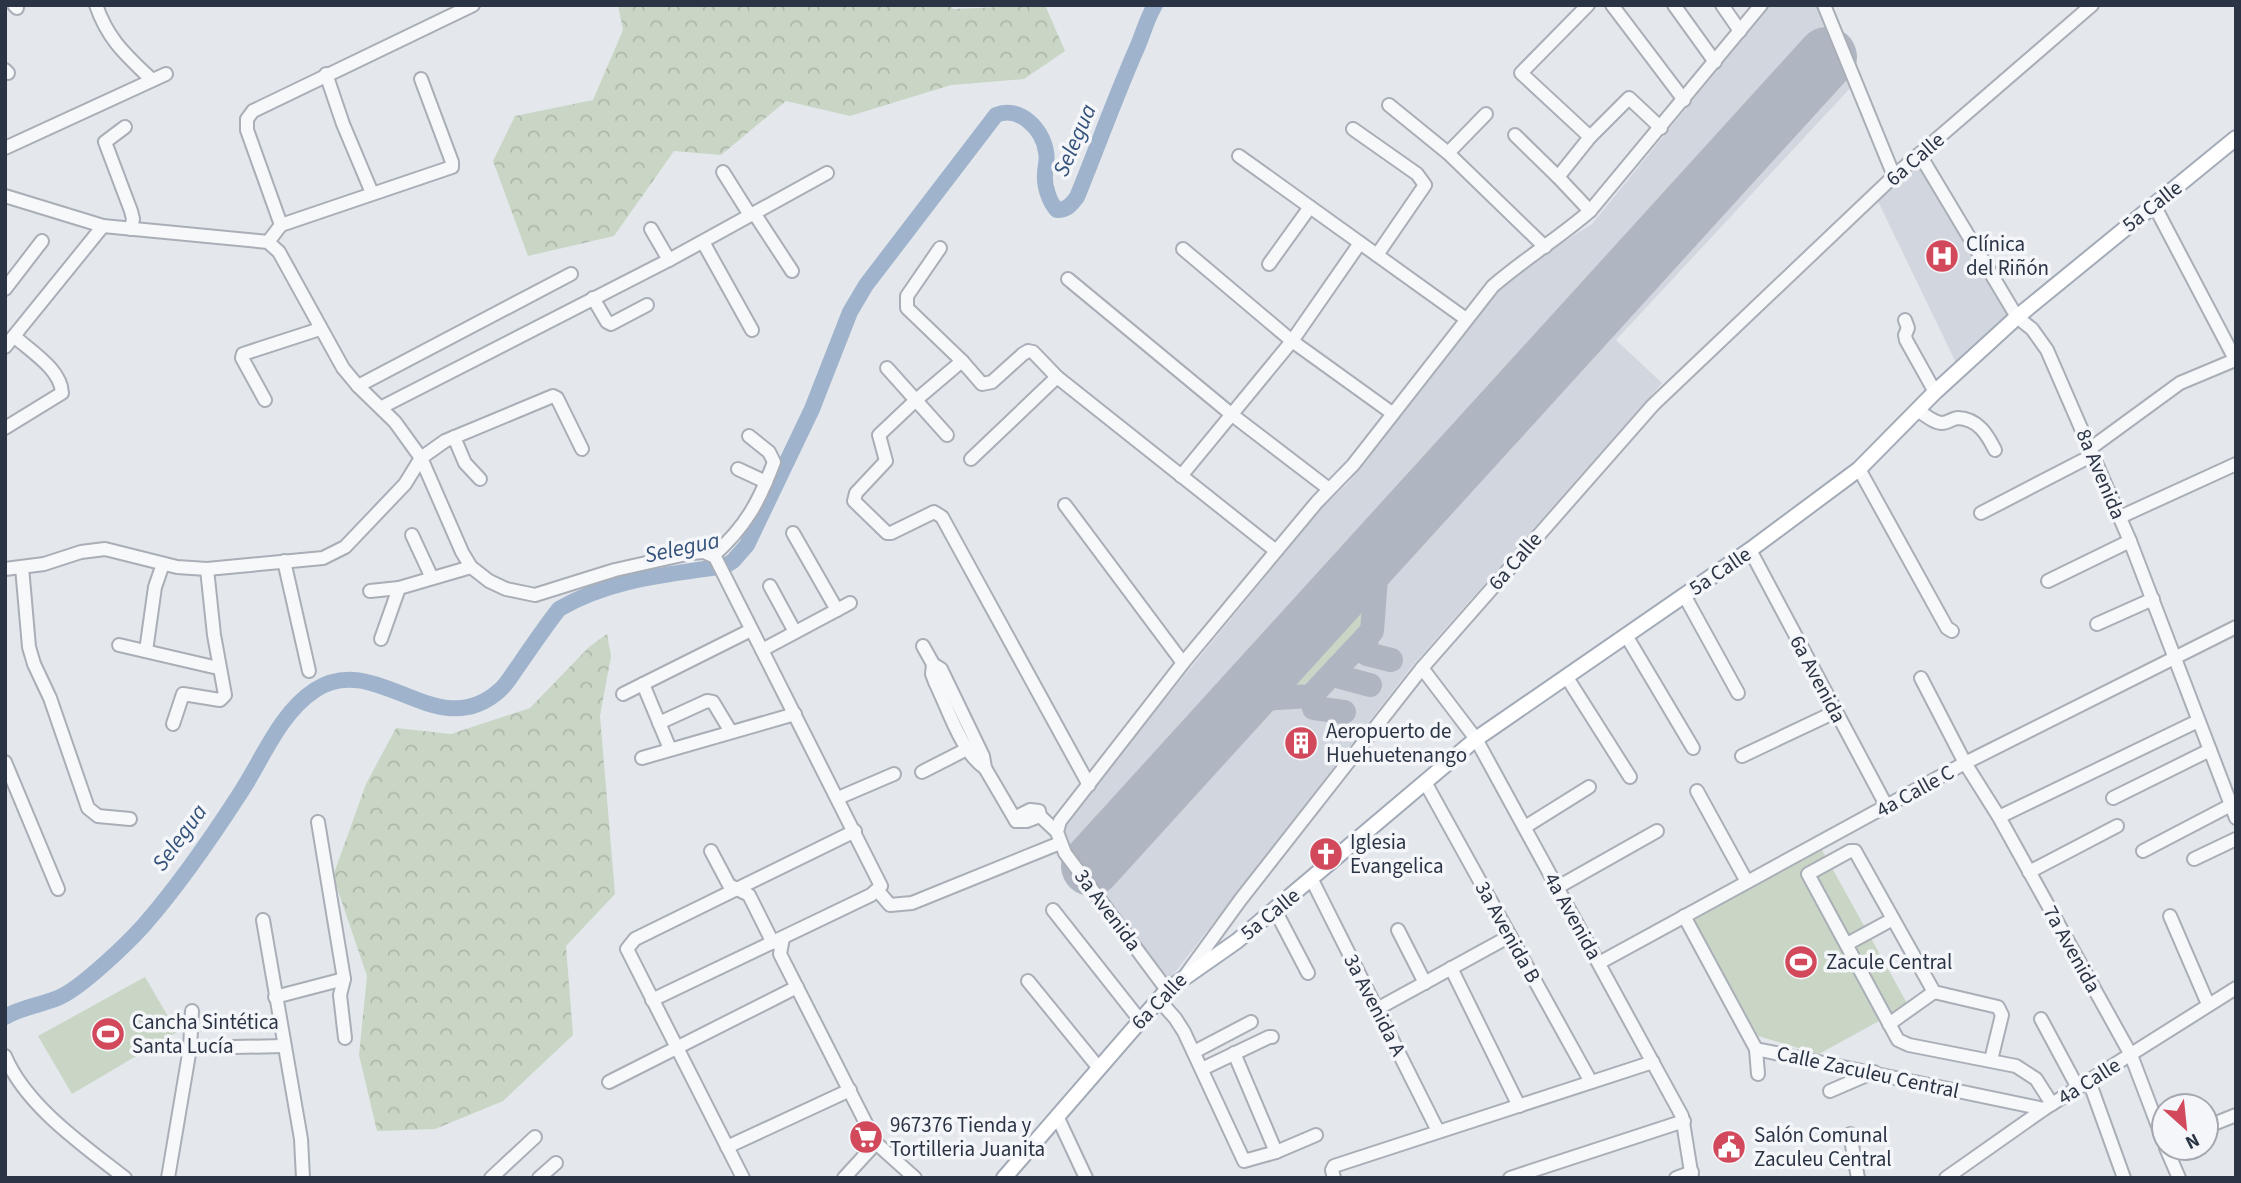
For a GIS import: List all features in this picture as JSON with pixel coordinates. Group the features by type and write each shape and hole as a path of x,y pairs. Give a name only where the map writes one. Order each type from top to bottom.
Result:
{"main road":[{"name":"5a Calle","path":"1183,978 1237,941 1312,880 1476,738 1750,551 1859,469 1935,392 2017,317 2236,138"},
{"name":"6a Calle","path":"1004,1178 1139,1019 1162,994 1183,978"}],"street":[{"path":"96,5 107,32 117,47 152,80"},
{"path":"281,225 247,131 247,119 253,111 473,5"},
{"path":"1588,5 1521,74 1590,137"},
{"path":"1612,5 1684,100"},
{"path":"1674,5 1716,62"},
{"path":"1722,5 1740,31"},
{"path":"878,891 890,905 912,904 1058,834 1060,821 1182,663 1329,489 1353,465 1493,286 1519,263 1545,247 1590,211 1761,5"},
{"path":"1824,5 1894,176"},
{"path":"2071,5 2077,20"},
{"name":"6a Calle","path":"1183,978 1241,899 1422,668 1653,405 1894,176 2092,5"},
{"path":"5,148 166,74"},
{"path":"326,74 343,124 372,193"},
{"path":"268,242 281,225 452,167 421,79"},
{"path":"1558,177 1590,137 1629,98 1661,128"},
{"path":"1389,104 1448,153 1545,247"},
{"path":"1448,153 1486,114"},
{"path":"125,127 105,142 131,211 131,229"},
{"path":"1353,129 1417,174 1425,185 1377,255"},
{"path":"1515,135 1590,211"},
{"name":"8a Avenida","path":"1920,155 2017,317 2032,330 2047,350 2130,541 2210,750 2230,785 2233,811"},
{"path":"1239,156 1466,319"},
{"path":"723,172 792,271"},
{"path":"382,407 669,260 827,173"},
{"path":"5,196 103,226 268,242 279,252 343,368 396,422 421,458 462,552 471,567 489,581 506,589 536,595 615,570 691,552 704,551 718,563 881,886 878,891 652,1000"},
{"path":"1981,513 2092,451 2180,383 2235,360 2154,205"},
{"path":"1269,264 1310,207"},
{"path":"5,428 62,393 61,381 54,372 9,342 103,226"},
{"path":"652,229 669,260"},
{"path":"6,286 42,241"},
{"path":"703,242 752,330"},
{"path":"1181,476 1292,341 1360,243"},
{"path":"940,248 907,296 907,308 982,384 986,384 1028,351 1033,352 1057,377 1276,551"},
{"path":"1183,249 1292,341 1392,413"},
{"path":"358,386 571,274"},
{"path":"1068,279 1231,414 1329,489"},
{"path":"593,298 607,322 611,324 647,305"},
{"path":"1905,320 1908,328 1906,340 1935,392"},
{"path":"265,400 242,358 243,354 320,329"},
{"path":"962,361 879,435 886,461 856,493 854,501 887,533 934,512 942,517 1089,785"},
{"path":"887,368 947,435"},
{"path":"971,460 1057,377"},
{"path":"5,569 44,564 81,552 105,549 177,568 207,569 323,558 345,547 405,484 421,458 445,440 553,396 557,398 582,449"},
{"path":"1917,411 1938,423 1944,424 1956,418 1975,422 1985,432 1995,450"},
{"path":"718,563 759,502 774,462 773,457 749,436"},
{"path":"454,437 465,463 480,479"},
{"path":"2120,517 2236,464"},
{"path":"738,469 766,482"},
{"path":"1859,469 1947,628 1952,631"},
{"path":"1065,505 1182,663"},
{"path":"793,533 838,610"},
{"path":"412,535 432,578"},
{"path":"2049,580 2130,541"},
{"name":"6a Avenida","path":"1750,551 1887,807"},
{"path":"284,561 309,671"},
{"path":"146,651 155,587 163,564"},
{"path":"22,567 29,647 50,698 88,808 98,817 130,819"},
{"path":"370,591 399,588 471,567"},
{"path":"173,724 183,694 220,700 225,689 218,668 207,569"},
{"path":"770,586 795,632"},
{"path":"381,639 399,588"},
{"path":"1684,595 1738,693"},
{"path":"2097,624 2153,599"},
{"path":"762,650 850,603"},
{"name":"4a Calle C","path":"1599,963 1965,763 2236,627"},
{"path":"623,694 751,630"},
{"path":"1627,636 1693,748"},
{"path":"119,645 218,668"},
{"path":"923,646 933,664 941,669 983,756 985,768"},
{"path":"933,664 935,682 967,749 974,761 985,768"},
{"name":"4a Avenida","path":"1422,668 1476,738 1653,1062 1684,1121 1692,1175"},
{"path":"1566,676 1630,777"},
{"name":"7a Avenida","path":"1921,678 1965,763 1999,817 2131,1055 2150,1105"},
{"path":"643,684 670,749"},
{"path":"659,723 707,701 713,702 731,732"},
{"path":"1742,756 1835,712"},
{"path":"642,758 795,714"},
{"path":"1999,817 2198,721"},
{"path":"922,772 967,749"},
{"path":"2113,798 2210,750"},
{"path":"5,762 58,889"},
{"name":"3a Avenida","path":"985,768 1016,821 1027,821 1040,816 1058,834 1178,1022 1244,1161 1276,1152"},
{"path":"838,798 894,774"},
{"name":"3a Avenida B","path":"1425,782 1591,1082"},
{"path":"1525,827 1589,787"},
{"path":"1697,791 1747,882"},
{"path":"2143,851 2233,811"},
{"path":"318,822 344,979 340,995 345,1038"},
{"path":"2029,872 2117,826"},
{"path":"743,1178 627,950 629,944 855,831"},
{"path":"1558,887 1657,831"},
{"path":"2194,859 2236,839"},
{"path":"1808,874 1853,850 1934,992 1998,1007 2002,1015 1991,1060"},
{"path":"711,851 729,885 749,895 778,940 780,954 876,1143 915,1178"},
{"path":"1798,854 1898,1040 1909,1045 2016,1066 2036,1079 2048,1106"},
{"name":"3a Avenida A","path":"1312,880 1438,1131"},
{"path":"1053,910 1139,1019"},
{"path":"1275,910 1308,973"},
{"name":"Calle Zaculeu Central","path":"1684,916 1756,1049 2048,1106"},
{"path":"2170,916 2208,1004"},
{"path":"1847,944 1893,919"},
{"path":"263,920 301,1139 303,1178"},
{"path":"1398,930 1425,983"},
{"path":"1377,1009 1510,936"},
{"path":"1451,968 1519,1106"},
{"path":"275,997 344,979"},
{"path":"1028,981 1098,1068"},
{"path":"609,1082 797,987"},
{"name":"4a Calle","path":"1946,1178 2048,1106 2236,988"},
{"path":"1889,1024 1934,992"},
{"path":"168,1178 190,1048 192,1011"},
{"path":"2040,1019 2083,1085 2124,1178"},
{"path":"1194,1052 1251,1022"},
{"path":"1202,1069 1272,1037"},
{"path":"190,1048 284,1046"},
{"path":"1756,1049 1758,1074"},
{"path":"1234,1053 1276,1152 1316,1135"},
{"path":"5,1056 13,1075 37,1102 76,1139 125,1178"},
{"path":"1329,1176 1334,1166 1653,1062"},
{"path":"1830,1091 1874,1072"},
{"path":"727,1147 849,1090"},
{"path":"1057,1116 1086,1178"},
{"path":"1510,1178 1684,1121"},
{"path":"1850,1134 1858,1178"},
{"path":"491,1178 536,1138"},
{"path":"844,1178 876,1143"},
{"path":"539,1178 556,1163"},
{"path":"1676,1178 1692,1175"}],"shaded area":[{"name":"Aeropuerto de Huehuetenango","path":"1770,5 1819,5 1853,85 1616,340 1662,383 1413,665 1173,975 1163,979 1062,841 1060,827 1326,503 1348,483 1493,293 1538,258 1592,224"},
{"name":"Clínica del Riñón","path":"1920,155 2017,317 1959,369 1875,195"}],"green space":[{"path":"618,5 949,5 953,9 1045,5 1065,51 1024,79 951,85 850,116 786,101 721,155 674,151 614,236 528,256 493,161 515,116 593,100 623,30"},
{"path":"1360,589 1367,601 1367,615 1364,624 1352,639 1307,682 1290,688 1273,686 1272,682"},
{"path":"607,634 611,656 600,716 615,894 566,946 573,1035 503,1101 435,1129 377,1131 359,1055 367,976 333,876 366,784 396,728 451,734 530,708 589,647"},
{"name":"Zacule Central","path":"1822,850 1908,1005 1819,1054 1758,1036 1694,920"},
{"name":"Cancha Sintética Santa Lucía","path":"145,977 177,1032 72,1094 38,1036"}],"waterway":[{"name":"Selegua","path":"5,1017 69,992 104,964 136,933 170,894 207,843 282,723 315,690 338,681 361,681 430,704 453,708 477,705 505,685 559,609 619,585 725,566 733,561 747,545 812,409 850,312 866,285 996,115 1013,113 1035,128 1046,152 1045,178 1049,198 1057,210 1071,205 1077,197 1155,5"}],"taxiway":[{"path":"1242,700 1311,696 1372,631 1378,551"},
{"path":"1366,637 1367,654 1391,660"},
{"path":"1338,667 1340,677 1370,685"},
{"path":"1311,696 1314,708 1344,712"}],"runway":[{"path":"1091,866 1827,57"}],"place":[{"name":"Clínica del Riñón","path":"1942,256"},
{"name":"Aeropuerto de Huehuetenango","path":"1301,743"},
{"name":"Iglesia Evangelica","path":"1326,854"},
{"name":"Zacule Central","path":"1801,962"},
{"name":"Cancha Sintética Santa Lucía","path":"108,1034"},
{"name":"967376 Tienda y Tortilleria Juanita","path":"866,1137"},
{"name":"Salón Comunal Zaculeu Central","path":"1729,1147"}]}
